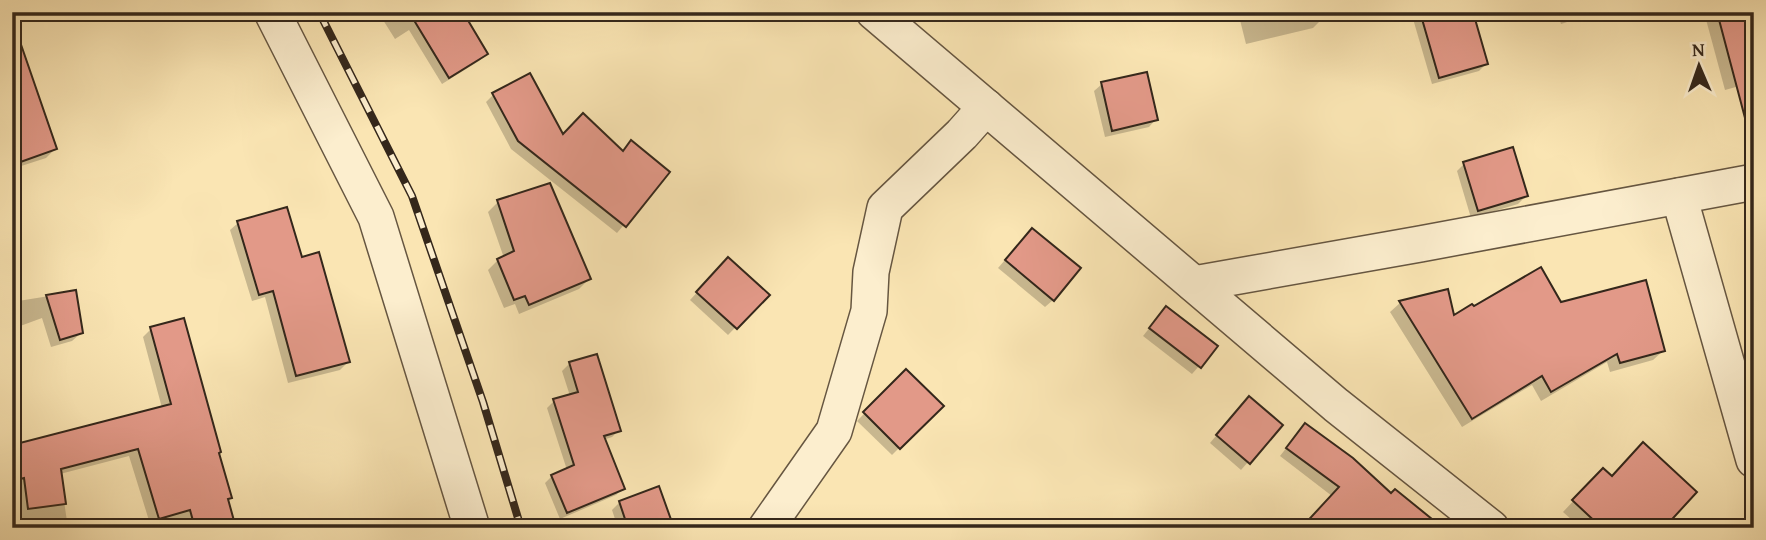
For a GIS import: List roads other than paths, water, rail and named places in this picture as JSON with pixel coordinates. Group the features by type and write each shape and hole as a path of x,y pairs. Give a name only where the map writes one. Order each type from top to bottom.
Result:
{"street":[{"path":"272,12 376,217 470,527"},
{"path":"874,12 1336,405 1491,528"},
{"path":"766,528 835,431 869,311 871,272 885,208 962,134 986,107"},
{"path":"1194,284 1754,182"},
{"path":"1679,195 1754,460"}],"railway":[{"path":"319,12 412,196 483,402 521,528"}]}
